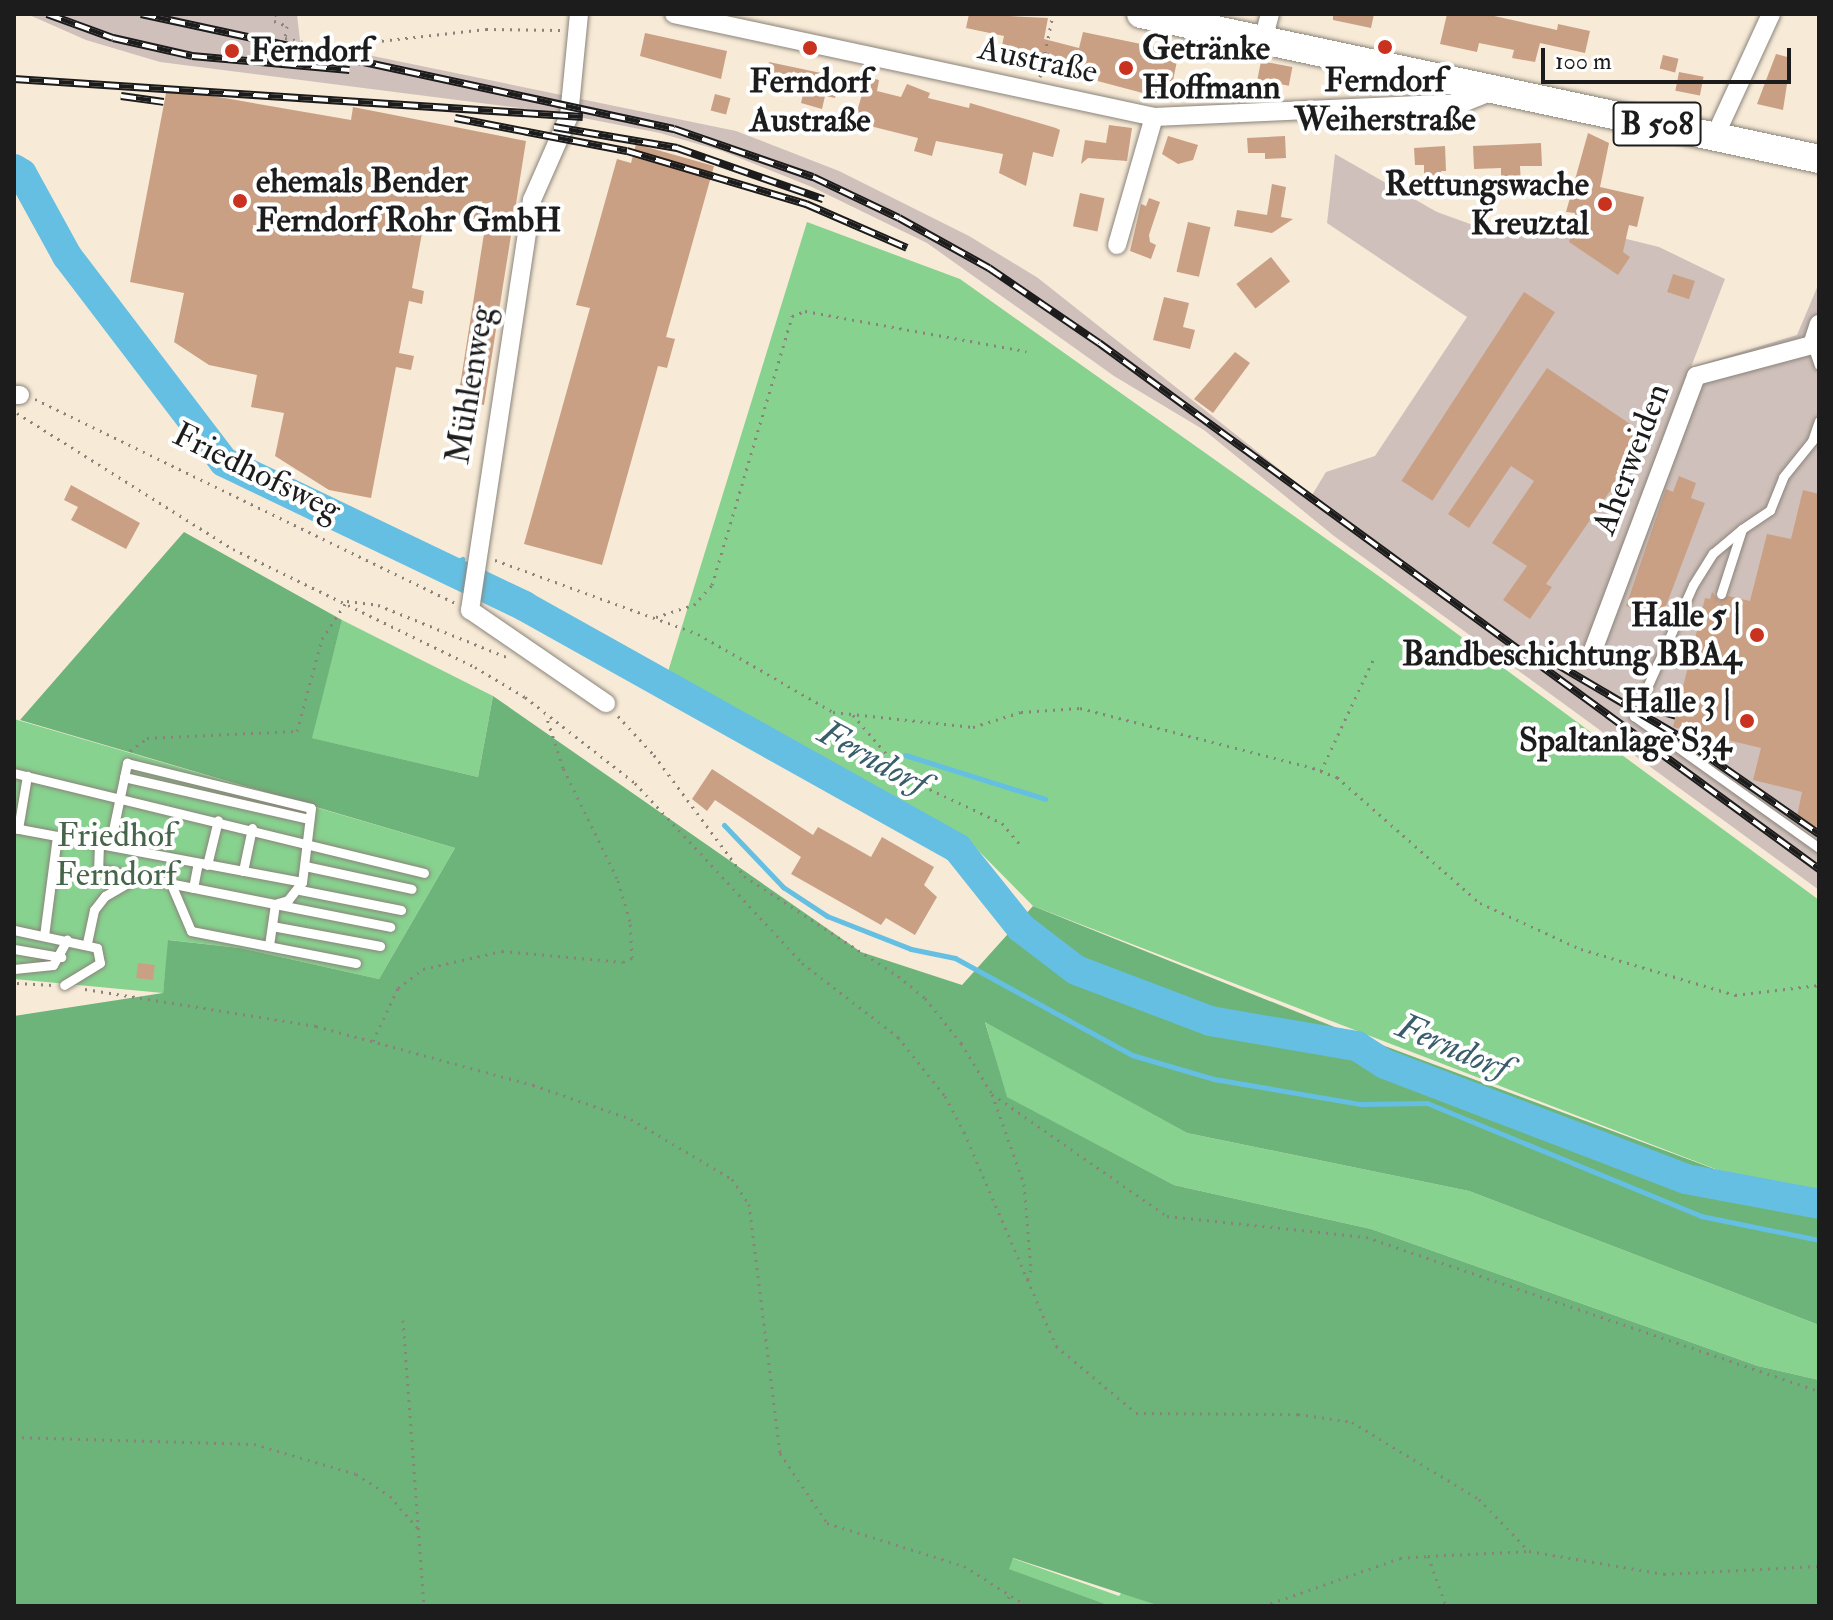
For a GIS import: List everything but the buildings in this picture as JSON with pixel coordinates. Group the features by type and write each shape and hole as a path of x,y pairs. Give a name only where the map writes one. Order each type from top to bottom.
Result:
{"main road":[{"name":"B 508","path":"1141,14 1266,27 1495,90 1819,159"}],"street":[{"name":"Austraße","path":"674,14 1154,117 1463,103 1495,90"},
{"path":"1715,136 1771,14"},
{"name":"Mühlenweg","path":"470,610 532,200 569,116 578,23"},
{"path":"1117,245 1154,117"},
{"path":"1812,345 1819,324"},
{"name":"Aherweiden","path":"1592,653 1696,376 1812,345"},
{"path":"470,610 606,703"}],"lane":[{"path":"1812,345 1819,365"},
{"path":"1819,421 1812,441 1783,477 1770,510 1713,553 1693,585 1634,716 1819,848"},
{"path":"1721,594 1742,529"},
{"path":"99,844 112,835 127,763 311,808 301,886 275,904 269,945"},
{"path":"14,773 252,828 424,873"},
{"path":"27,776 16,828 243,871 401,910"},
{"path":"193,888 218,820"},
{"path":"243,871 252,828"},
{"path":"44,936 57,836"},
{"path":"99,844 98,869 390,927"},
{"path":"305,866 412,889"},
{"path":"87,943 94,910 105,896 137,878"},
{"path":"171,884 185,926 191,931 356,963"},
{"path":"272,926 380,946"},
{"path":"14,930 87,943 97,948 100,963 64,985"},
{"path":"14,969 45,970 61,957 67,940"},
{"path":"14,949 61,957"}],"path":[{"path":"275,14 274,21 287,26 285,38 326,47 578,23"},
{"path":"1036,93 1053,14"},
{"path":"656,617 694,605 712,585 792,316 805,311 1026,351"},
{"path":"16,401 233,549 347,601 475,667 545,713 635,783 802,963 898,1037 945,1096 964,1132 1026,1284 1056,1346 1136,1413 1298,1414 1352,1422 1479,1499 1529,1551"},
{"name":"Friedhofsweg","path":"16,401 470,610"},
{"path":"476,556 698,634 833,712 973,727 1021,712 1080,708 1321,771 1337,777 1480,903 1581,949 1735,995 1819,985"},
{"path":"347,601 378,605 517,661"},
{"path":"131,747 147,738 218,739 297,731 322,639 347,601"},
{"path":"1321,771 1374,658"},
{"path":"606,703 654,755 744,876 925,998 961,1043 992,1094 1024,1184 1031,1270 1026,1284"},
{"path":"373,1041 398,988 423,969 502,951 623,962 632,958 630,921 617,878 563,768 545,713"},
{"path":"853,715 908,779 1002,823 1022,847"},
{"path":"14,983 64,985 316,1026 373,1041 631,1119 732,1179 749,1204 780,1453 827,1523 964,1566 1027,1606"},
{"path":"992,1094 1104,1177 1167,1216 1366,1237 1819,1391"},
{"path":"403,1320 421,1532 424,1606"},
{"path":"14,1437 254,1444 356,1474 390,1496 421,1532"},
{"path":"1263,1606 1400,1558 1529,1551 1664,1574 1819,1566"},
{"path":"1428,1556 1446,1606"},
{"path":"1007,1606 1009,1595"}],"shaded area":[{"path":"27,14 297,14 300,41 736,131 839,171 969,236 1038,278 1312,495 1326,472 1375,456 1467,317 1327,223 1335,154 1437,212 1495,233 1559,231 1562,223 1659,247 1725,279 1691,367 1797,335 1819,283 1819,890 1334,536 1204,430 1114,376 927,243 812,187 722,151 660,133 558,113 160,62 86,40"}],"green space":[{"path":"1196,40 1242,49 1242,54 1254,51 1252,59 1194,47"},
{"path":"807,222 960,279 1380,577 1819,900 1819,1195 1762,1187 1033,906 962,834 666,678"},
{"path":"184,532 342,620 312,738 478,777 493,696 861,952 962,985 1033,906 1342,1030 1819,1208 1819,1325 1469,1191 1187,1133 985,1022 1007,1097 1174,1185 1371,1229 1758,1366 1819,1380 1819,1606 1160,1606 1013,1558 1009,1569 1111,1606 14,1606 14,1016 163,993 168,940 240,948 379,979 455,848 20,720"},
{"path":"342,620 493,696 478,777 311,738"},
{"name":"Friedhof Ferndorf","path":"14,719 455,848 379,979 240,948 169,940 163,993 14,979"},
{"path":"985,1021 1187,1133 1469,1191 1819,1325 1819,1380 1758,1366 1371,1229 1174,1185 1006,1097"},
{"path":"1012,1558 1119,1596 1122,1592 1160,1606 1111,1606 1008,1569"}],"waterway":[{"name":"Ferndorf","path":"14,169 22,174 67,256 224,462 524,606 958,849 1021,928 1076,970 1210,1021 1357,1046 1385,1064 1686,1179 1819,1204"},
{"path":"444,569 462,559"},
{"path":"905,755 1045,799"},
{"path":"724,825 783,887 827,916 911,949 955,958 1132,1055 1214,1079 1361,1104 1427,1103 1701,1216 1819,1240"}],"railway":[{"path":"47,14 113,38 192,56 349,70"},
{"path":"141,14 674,129 813,177 899,218 989,268 1099,343 1819,869"},
{"path":"14,79 583,117"},
{"path":"121,96 164,102"},
{"path":"455,118 627,151 806,204 907,248"},
{"path":"554,127 677,148 823,199"},
{"path":"1531,649 1677,735 1819,834"},
{"path":"1642,706 1676,716"}],"place":[{"name":"Ferndorf Weiherstraße","path":"1385,47"},
{"name":"Ferndorf Austraße","path":"810,48"},
{"name":"Ferndorf","path":"232,51"},
{"name":"Getränke Hoffmann","path":"1126,68"},
{"name":"ehemals Bender Ferndorf Rohr GmbH","path":"240,201"},
{"name":"Rettungswache Kreuztal","path":"1605,204"},
{"name":"Halle 5 | Bandbeschichtung BBA4","path":"1757,635"},
{"name":"Halle 3 | Spaltanlage S34","path":"1747,721"}]}
